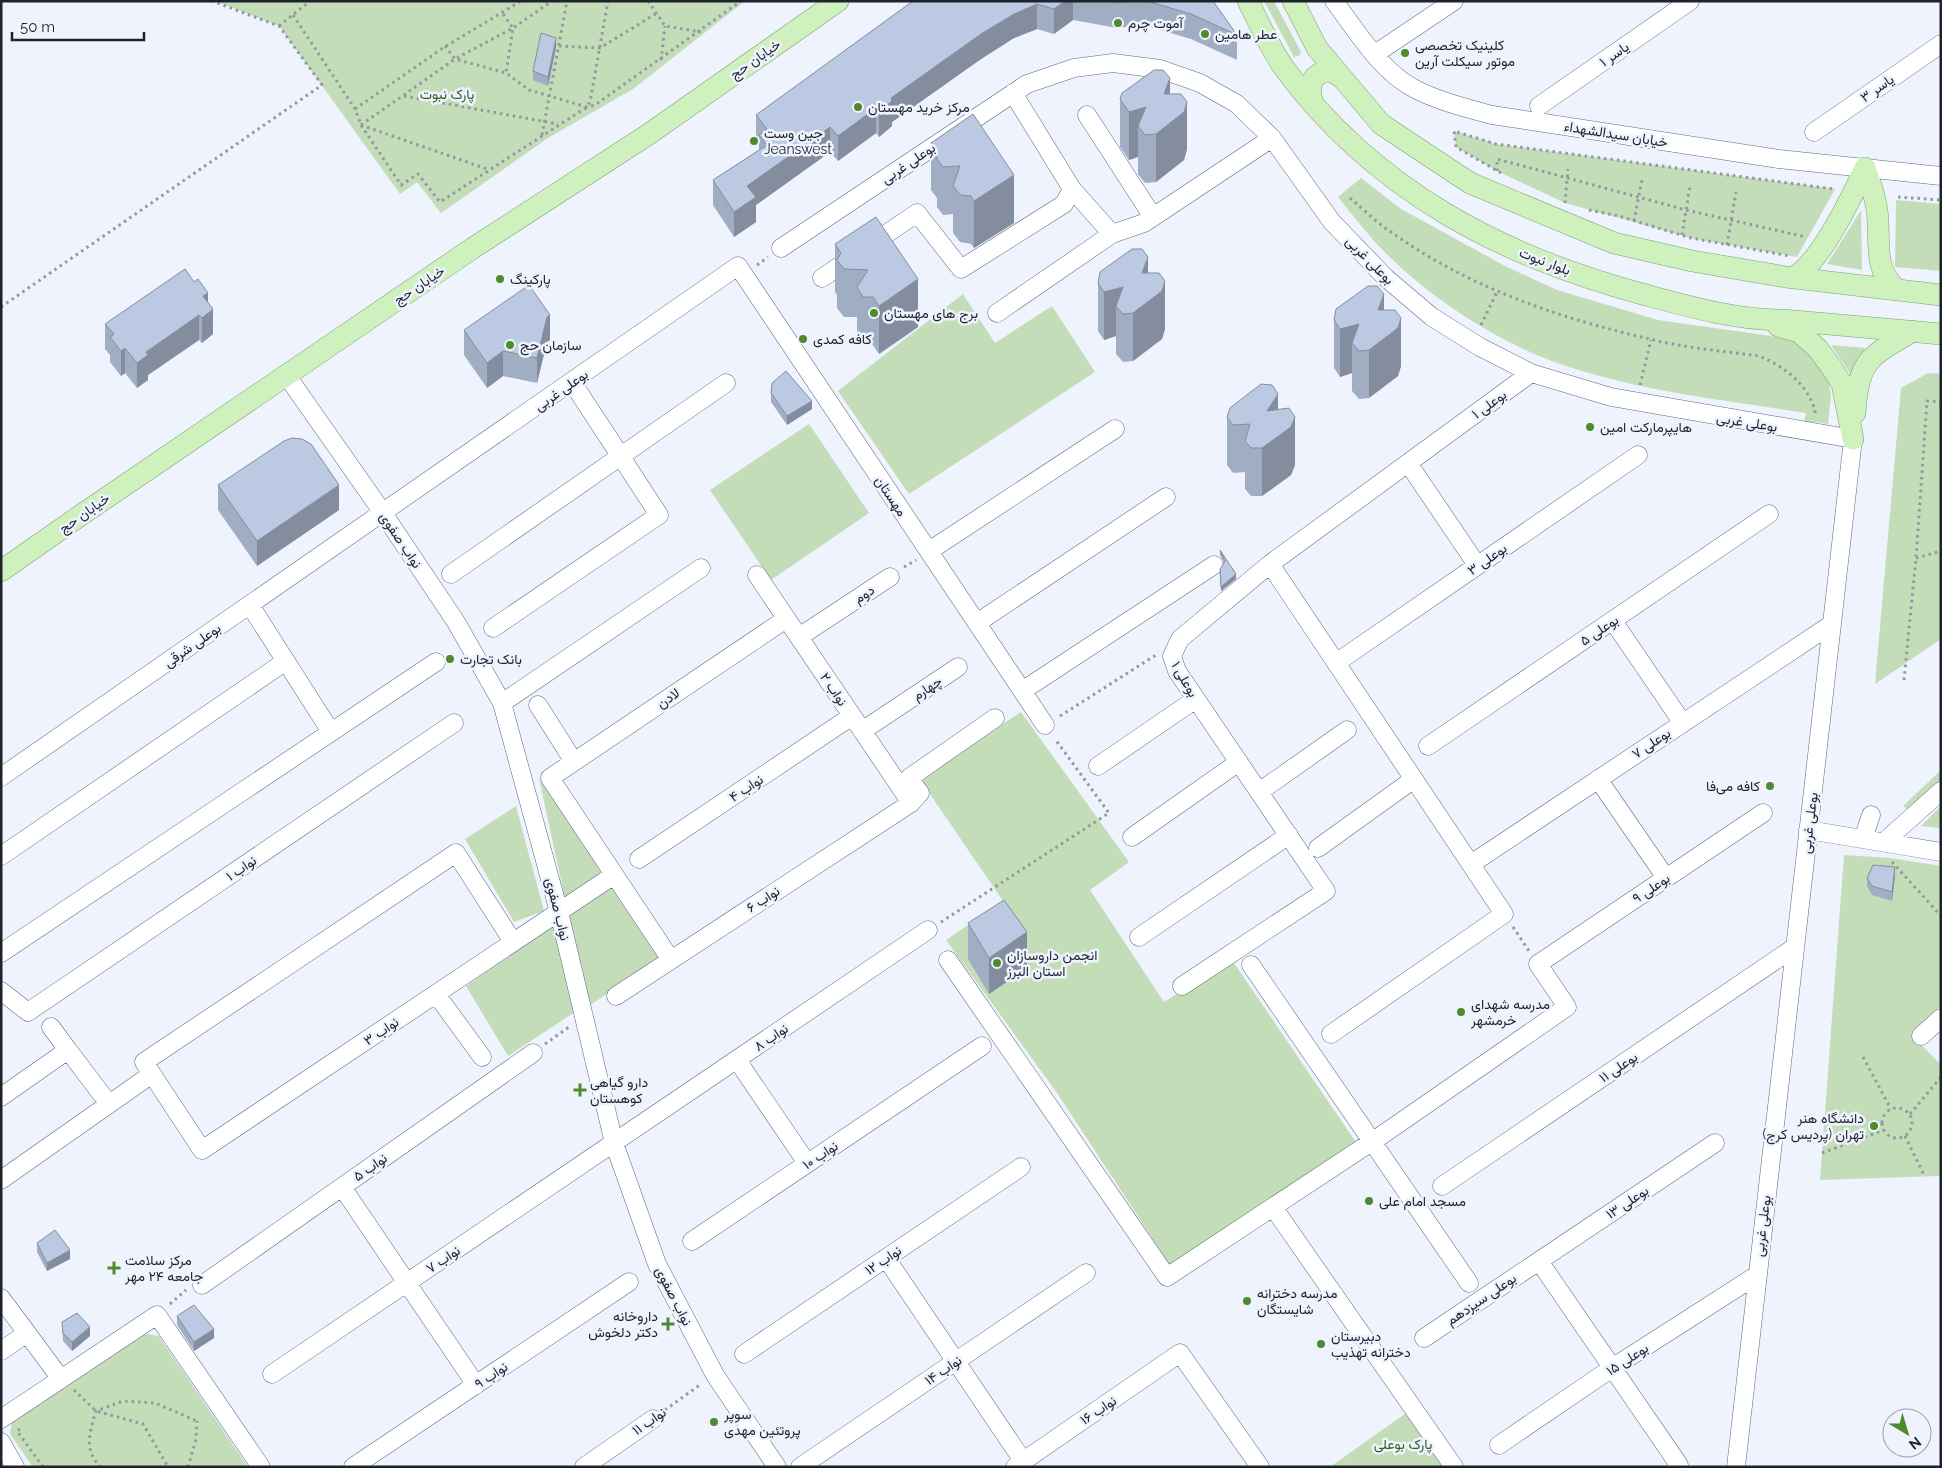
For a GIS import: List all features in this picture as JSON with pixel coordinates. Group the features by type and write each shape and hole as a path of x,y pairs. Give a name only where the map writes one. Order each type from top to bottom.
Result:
{"main road":[{"name":"خیابان حج","path":"1,571 473,248 649,134 838,1"},
{"name":"بلوار نبوت","path":"1248,1 1283,66 1312,101 1389,176 1445,215 1519,252 1602,283 1682,305 1759,320 1783,320 1941,334"},
{"path":"1293,1 1317,48 1381,124 1470,182 1614,243 1692,261 1796,267 1896,290 1941,295"},
{"path":"1283,66 1296,72 1308,69 1316,59 1317,48"},
{"path":"1312,101 1310,89 1312,80 1318,74 1331,71 1341,77"},
{"path":"1796,267 1804,271 1813,260 1855,191 1865,168"},
{"path":"1865,168 1877,211 1881,271 1896,290"},
{"path":"1759,320 1799,332 1818,349 1842,384 1854,439"},
{"path":"1854,439 1860,375 1871,358 1913,331"}],"street":[{"name":"خیابان سیدالشهداء","path":"1334,1 1394,74 1414,89 1461,107 1492,115 1779,159 1941,176"},
{"path":"1376,54 1454,1"},
{"name":"یاسر ۱","path":"1539,106 1690,1"},
{"name":"یاسر ۳","path":"1814,132 1941,44"},
{"name":"بوعلی غربی","path":"781,248 1027,84 1074,68 1113,63 1160,69 1200,83 1237,104 1272,138 1332,222 1386,278 1432,317 1480,347 1531,373 1610,397 1854,439 1756,1275 1736,1467"},
{"path":"1013,93 1072,189 1112,234"},
{"path":"1087,115 1153,217"},
{"path":"997,313 1112,234 1144,223 1272,138"},
{"path":"822,278 917,213 961,270 1064,204 1072,189"},
{"name":"بوعلی غربی","path":"383,513 738,266"},
{"name":"مهستان","path":"738,266 1045,725"},
{"name":"بوعلی ۱","path":"1182,986 1326,891 1177,670 1172,656 1180,639 1270,564 1531,373"},
{"name":"نواب صفوی","path":"287,376 383,513 456,622 502,703 559,912 614,1143 657,1264 715,1375 777,1467"},
{"path":"493,628 659,515 572,382"},
{"path":"451,574 726,383"},
{"path":"928,551 1115,429"},
{"name":"بوعلی ۳","path":"1336,663 1638,455"},
{"path":"1408,463 1477,566"},
{"path":"977,623 1166,497"},
{"name":"بوعلی شرقی","path":"1,777 383,513"},
{"name":"بوعلی ۵","path":"1428,746 1769,514"},
{"path":"1022,691 1214,564"},
{"path":"1270,564 1504,914 1331,1034"},
{"path":"502,703 701,568"},
{"name":"نواب ۲","path":"756,575 911,803"},
{"name":"دوم","path":"799,637 890,577"},
{"path":"250,605 331,732"},
{"name":"لادن","path":"614,875 550,778 786,619"},
{"path":"1613,621 1682,722"},
{"name":"بوعلی ۷","path":"1471,864 1832,624"},
{"path":"1,856 286,662"},
{"path":"1,953 436,662"},
{"name":"چهارم","path":"862,731 958,667"},
{"path":"1098,766 1196,699"},
{"path":"538,705 574,762"},
{"name":"نواب ۴","path":"639,859 852,716"},
{"path":"911,803 920,793 909,778 995,718"},
{"name":"نواب ۱","path":"1,991 28,1012 454,723"},
{"path":"1259,792 1347,730"},
{"path":"1132,837 1239,762"},
{"path":"1318,848 1414,779"},
{"path":"1598,779 1666,878"},
{"path":"1874,841 1941,791"},
{"name":"نواب ۶","path":"616,996 911,803"},
{"name":"بوعلی ۹","path":"1538,964 1763,813"},
{"path":"1871,815 1874,841"},
{"path":"1808,830 1941,852"},
{"path":"1139,936 1288,836"},
{"path":"1,1180 109,1104 148,1068 456,853 513,942"},
{"path":"559,912 614,875 671,960"},
{"name":"نواب ۳","path":"148,1068 202,1150 559,912"},
{"name":"نواب ۸","path":"614,1143 928,930"},
{"name":"بوعلی ۱۱","path":"1442,1186 1795,947"},
{"path":"948,960 1166,1277 1371,1142 1567,1007 1538,964"},
{"path":"1251,965 1468,1283"},
{"path":"436,994 482,1057"},
{"path":"1921,1036 1941,1018"},
{"path":"51,1027 109,1104"},
{"name":"نواب ۱۰","path":"692,1241 982,1046"},
{"path":"1,1097 68,1050"},
{"name":"نواب ۵","path":"202,1285 533,1053"},
{"path":"737,1060 807,1163"},
{"name":"نواب ۷","path":"272,1374 614,1143"},
{"name":"بوعلی ۱۳","path":"1539,1261 1715,1143"},
{"name":"نواب ۱۲","path":"744,1354 1021,1166"},
{"path":"342,1187 476,1384"},
{"path":"1273,1207 1454,1467"},
{"path":"886,1258 956,1361 1019,1464"},
{"path":"1539,1261 1677,1466"},
{"name":"بوعلی سیزدهم","path":"1424,1338 1539,1261"},
{"name":"نواب ۱۴","path":"800,1467 1086,1273"},
{"name":"بوعلی ۱۵","path":"1499,1445 1612,1368 1756,1275"},
{"name":"نواب ۹","path":"353,1467 629,1282"},
{"path":"1,1298 61,1379"},
{"path":"1,1419 157,1315 261,1467"},
{"path":"1,1351 27,1333"},
{"name":"نواب ۱۶","path":"1019,1464 1180,1354 1260,1467"},
{"name":"نواب ۱۱","path":"584,1467 653,1418"},
{"path":"1,1442 15,1467"}],"path":[{"path":"1,306 322,86 279,26 212,1"},
{"path":"279,26 310,1"},
{"path":"355,109 445,46 503,14 521,1"},
{"path":"361,125 455,59 513,28 552,1"},
{"path":"542,135 567,1"},
{"path":"587,107 590,102 608,1"},
{"path":"648,1 666,26 661,60"},
{"path":"293,14 355,109 361,125 401,186 418,174 440,202 558,124 587,107 595,105 742,1"},
{"path":"559,46 600,48 657,13"},
{"path":"503,14 513,28 506,73"},
{"path":"666,26 700,32"},
{"path":"445,46 455,59 506,73 529,90 587,107"},
{"path":"404,96 558,124"},
{"path":"361,125 488,169"},
{"path":"1506,175 1456,147 1454,131 1496,144 1835,189"},
{"path":"1497,171 1497,159 1686,210 1809,238"},
{"path":"1565,203 1568,169"},
{"path":"1634,221 1642,180"},
{"path":"1682,235 1690,186"},
{"path":"1727,246 1736,192"},
{"path":"1898,197 1941,200"},
{"path":"1350,198 1390,232 1436,260 1497,292 1550,312 1651,340 1759,356 1774,362 1787,371 1807,393 1814,404 1817,422"},
{"path":"1556,199 1571,205"},
{"path":"1584,210 1634,221 1727,246 1796,267"},
{"path":"748,281 760,271 756,266 781,248"},
{"path":"1481,325 1497,292"},
{"path":"1640,386 1651,340"},
{"path":"1904,680 1916,558 1927,401 1941,402"},
{"name":"دوم","path":"890,577 928,551"},
{"path":"1916,558 1941,551"},
{"path":"928,930 1108,813 1045,725 1180,639"},
{"path":"1874,841 1941,916"},
{"path":"1504,914 1538,964"},
{"path":"533,1053 584,1017"},
{"path":"1863,1057 1891,1109"},
{"path":"1910,1114 1941,1077"},
{"path":"1901,1108 1910,1114 1912,1124 1904,1136 1890,1136 1884,1130 1882,1120 1891,1109 1901,1108"},
{"path":"1822,1152 1884,1130"},
{"path":"1904,1136 1925,1177"},
{"path":"157,1315 194,1284 202,1285"},
{"name":"نواب ۱۱","path":"653,1418 715,1375"},
{"path":"81,1384 73,1390 96,1411 143,1424 168,1467"},
{"path":"96,1411 123,1401 155,1403 197,1421"},
{"path":"96,1411 88,1440 94,1460 101,1467"},
{"path":"197,1421 202,1418"},
{"path":"188,1467 196,1439 197,1421"},
{"path":"25,1425 17,1431 43,1467"}],"green space":[{"name":"پارک نبوت","path":"215,1 745,1 633,89 548,138 441,213 417,182 400,194 279,26"},
{"path":"1264,1 1274,1 1301,52 1299,56 1294,57"},
{"path":"1454,131 1496,144 1835,189 1797,257 1691,238 1565,203 1497,171 1456,147"},
{"path":"1361,178 1401,209 1505,266 1557,290 1658,320 1793,339 1815,357 1828,376 1831,396 1828,424 1817,422 1804,423 1806,413 1693,396 1609,379 1554,362 1497,336 1443,302 1395,262 1374,241 1338,197"},
{"path":"1896,200 1941,204 1941,271 1895,267"},
{"path":"1861,210 1862,270 1827,264"},
{"path":"963,294 995,343 1052,306 1095,372 909,494 838,391"},
{"path":"1831,345 1865,348 1853,378"},
{"path":"1928,373 1941,374 1941,639 1875,684 1901,388"},
{"path":"809,424 869,513 771,580 710,490"},
{"path":"1021,712 1129,862 1090,890 1164,1002 1232,960 1355,1141 1170,1265 1057,1093 946,940 1003,901 919,778"},
{"path":"1941,770 1941,785 1911,812 1903,806"},
{"path":"539,778 605,873 565,899"},
{"path":"516,806 544,911 514,922 465,839"},
{"path":"1941,806 1941,828 1921,826"},
{"path":"1844,855 1890,858 1941,866 1941,1006 1911,1034 1941,1065 1941,1173 1938,1176 1820,1180"},
{"path":"613,886 663,957 590,1005 569,916"},
{"path":"554,924 575,1012 508,1056 466,986"},
{"path":"141,1333 159,1336 248,1467 33,1467 10,1434 12,1422"},
{"name":"پارک بوعلی","path":"1409,1411 1447,1467 1330,1467"}],"building":[{"path":"913,1 1065,1 1054,9 1037,4 1014,14 981,34 891,98 892,101 879,112 876,108 838,136 830,127 747,186 756,197 734,212 713,180 767,145 759,135 767,129 756,115"},
{"path":"1110,1 1130,1 1117,3"},
{"path":"1147,1 1213,1 1237,35 1191,14"},
{"path":"541,33 556,38 548,77 533,71"},
{"path":"1154,70 1163,70 1170,78 1164,94 1181,94 1187,102 1184,112 1156,134 1145,135 1138,126 1146,107 1129,112 1120,99 1122,93"},
{"path":"973,114 1014,175 974,201 971,196 960,195 953,186 960,166 943,167 937,159 938,152 931,143"},
{"path":"876,217 918,279 879,306 873,297 863,297 857,287 868,270 844,269 837,260 841,253 835,244"},
{"path":"1132,249 1142,249 1148,257 1142,273 1159,273 1165,281 1162,291 1133,313 1123,314 1116,306 1123,287 1104,292 1098,283 1100,272"},
{"path":"185,269 194,282 198,279 208,293 203,296 213,309 202,318 199,315 146,352 148,355 137,363 125,348 121,351 110,337 114,334 105,324"},
{"path":"529,285 550,315 547,317 537,358 503,351 487,363 464,330"},
{"path":"1368,286 1377,286 1384,294 1378,310 1395,310 1401,318 1398,328 1369,350 1359,351 1352,343 1359,324 1340,329 1334,320 1336,309"},
{"path":"786,371 812,401 787,416 771,393 772,383"},
{"path":"1261,384 1272,385 1278,394 1267,411 1289,408 1295,417 1291,427 1262,448 1251,448 1245,441 1250,424 1233,425 1227,417 1230,408"},
{"path":"292,438 302,439 311,444 339,485 257,541 218,485 284,441"},
{"path":"1220,550 1236,574 1221,587 1220,569 1225,561"},
{"path":"1873,865 1895,867 1892,892 1872,886 1867,878"},
{"path":"1004,900 1027,932 989,958 968,923"},
{"path":"55,1230 70,1250 47,1263 37,1243"},
{"path":"194,1305 214,1329 194,1342 177,1316"},
{"path":"77,1313 90,1327 72,1342 63,1333 62,1322"}],"place":[{"name":"آموت چرم","path":"1118,23"},
{"name":"عطر هامین","path":"1205,34"},
{"name":"کلینیک تخصصی موتور سیکلت آرین","path":"1405,53"},
{"name":"مرکز خرید مهستان","path":"858,107"},
{"name":"جین وست Jeanswest","path":"754,141"},
{"name":"پارکینگ","path":"500,279"},
{"name":"برج های مهستان","path":"874,313"},
{"name":"کافه کمدی","path":"803,339"},
{"name":"سازمان حج","path":"510,345"},
{"name":"هایپرمارکت امین","path":"1590,427"},
{"name":"بانک تجارت","path":"450,659"},
{"name":"کافه می‌فا","path":"1770,786"},
{"name":"انجمن داروسازان استان البرز","path":"997,963"},
{"name":"مدرسه شهدای خرمشهر","path":"1461,1012"},
{"name":"دارو گیاهی کوهستان","path":"580,1090"},
{"name":"دانشگاه هنر تهران (پردیس کرج)","path":"1874,1126"},
{"name":"مسجد امام علی","path":"1369,1201"},
{"name":"مرکز سلامت جامعه ۲۴ مهر","path":"114,1268"},
{"name":"مدرسه دخترانه شایستگان","path":"1247,1301"},
{"name":"داروخانه دکتر دلخوش","path":"668,1324"},
{"name":"دبیرستان دخترانه تهذیب","path":"1321,1344"},
{"name":"سوپر پروتئین مهدی","path":"714,1422"}]}
